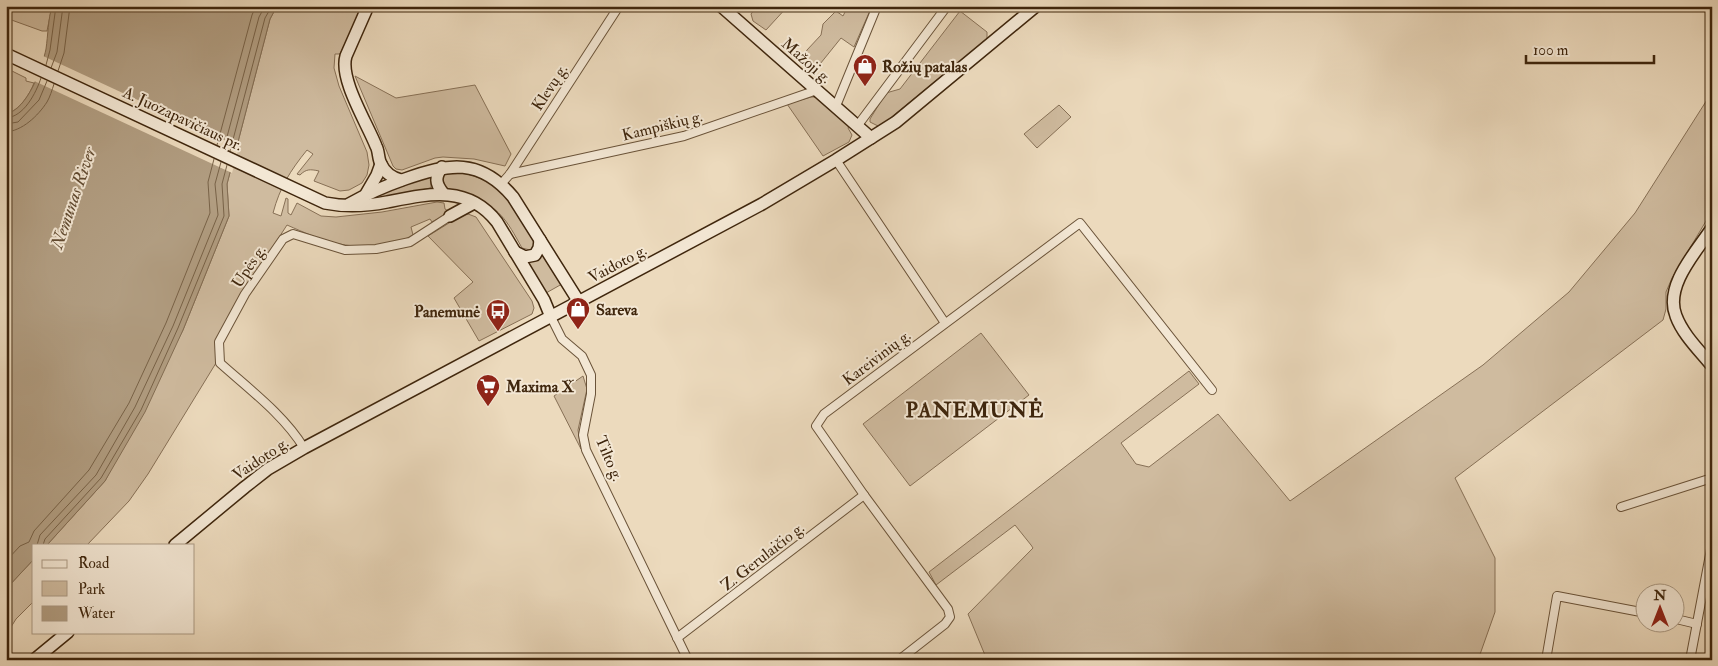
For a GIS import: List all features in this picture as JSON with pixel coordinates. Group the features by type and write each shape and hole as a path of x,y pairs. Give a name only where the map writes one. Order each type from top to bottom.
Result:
{"main road":[{"path":"368,6 346,56 345,66 349,87 377,148 381,164 392,177 401,180"},
{"name":"Mažoji g.","path":"721,6 871,138"},
{"name":"Vaidoto g.","path":"176,544 268,469 304,448 762,204 836,160 896,122 1036,6"},
{"name":"A. Juozapavičiaus pr.","path":"6,54 325,203 348,205 385,202"},
{"path":"366,194 381,164"},
{"path":"348,205 366,194 442,167 465,167 481,172 502,183 514,197 579,302"},
{"path":"442,167 437,175 436,182 446,194 452,206 450,216"},
{"name":"Tilto g.","path":"385,202 415,196 446,194 474,203 492,216 544,300 551,317"},
{"path":"450,216 474,203"},
{"path":"1712,228 1680,276 1672,301 1676,316 1682,327 1712,366"},
{"path":"515,252 525,257 534,255 539,248 540,240"},
{"path":"34,660 66,634"}],"street":[{"name":"Klevų g.","path":"502,183 510,174 619,6"},
{"path":"836,106 877,6"},
{"path":"858,125 947,6"},
{"name":"Kampiškių g.","path":"510,174 684,136 818,90"},
{"path":"836,160 945,323 1080,223 1212,390"},
{"name":"Upės g.","path":"304,448 296,435 220,363 219,342 245,294 283,239 288,236 299,235 345,250 376,249 410,242 450,216"},
{"name":"Tilto g.","path":"551,317 562,339 578,352 587,366 592,386 584,426 586,450 688,660"},
{"name":"Kareivinių g.","path":"899,660 945,624 950,617 948,609 864,496 816,426 824,414 945,323"},
{"path":"1621,507 1712,478"},
{"name":"Z. Gerulaičio g.","path":"677,638 864,496"},
{"path":"1690,660 1712,544"},
{"path":"1546,660 1558,596 1636,611"},
{"path":"1686,621 1697,624"}],"green space":[{"path":"6,6 52,6 47,31 42,31 6,18"},
{"path":"277,6 363,6 340,54 335,54 334,68 339,86 367,152 369,165 367,175 362,183 349,190 340,191 314,181 319,171 308,170 300,175 297,174 313,154 307,150 286,180 273,213 281,216 286,198 288,199 288,213 291,215 297,203 321,216 336,217 382,212 437,202 444,203 445,209 448,211 445,215 432,222 430,219 411,227 413,235 406,239 370,246 334,243 287,225 245,290 218,340 216,363 148,474 129,501 88,544 48,544 105,481 183,330 229,216 227,184 270,19"},
{"path":"757,6 788,6 766,30 753,21 751,14"},
{"path":"848,6 872,6 854,47 841,38 816,69 803,59 807,50 821,35 823,24 836,11 843,16"},
{"path":"960,11 987,32 987,39 888,120 878,126 870,122 886,93 900,89"},
{"path":"8,69 26,78 26,81 34,83 20,106 6,114 6,72"},
{"path":"355,76 396,98 475,85 511,154 505,166 474,159 443,157 402,170 396,169 393,166"},
{"path":"1712,92 1712,211 1672,278 1666,292 1666,309 1663,320 1455,478 1495,558 1495,612 1478,660 987,660 968,614 1033,548 1015,525 936,585 929,572 1189,371 1199,384 1121,443 1136,464 1149,467 1218,414 1290,501 1483,365 1569,292 1635,213"},
{"path":"817,97 849,126 848,128 852,135 849,142 823,156 787,104"},
{"path":"1059,105 1071,117 1037,148 1024,134"},
{"path":"447,172 473,176 493,186 516,212 532,238 534,247 530,250 522,248 501,215 488,205 466,194 443,186 442,177"},
{"path":"431,177 431,188 373,199 372,197 421,178"},
{"path":"468,214 476,217 532,301 534,308 532,314 479,341 454,298 473,282 428,236 462,215"},
{"path":"542,253 562,284 546,293 528,262 536,260"},
{"path":"981,333 1029,395 910,486 863,424"},
{"path":"583,376 587,389 578,430 581,449 554,396"},
{"path":"32,561 32,603 16,619 6,635 6,589"}],"water":[{"name":"Nemunas River","path":"52,6 277,6 270,19 227,184 229,216 183,330 145,412 105,481 48,544 32,544 32,561 6,589 6,114 14,111 21,104 33,87 46,49"}],"pier":[{"path":"41,55 239,147 232,173 32,80"}],"place":[{"name":"Rožių patalas","path":"865,87"},
{"name":"Sareva","path":"578,330"},
{"name":"Panemunė","path":"498,332"},
{"name":"Maxima X","path":"488,407"}],"district":[{"name":"PANEMUNĖ","path":"975,410"}]}
